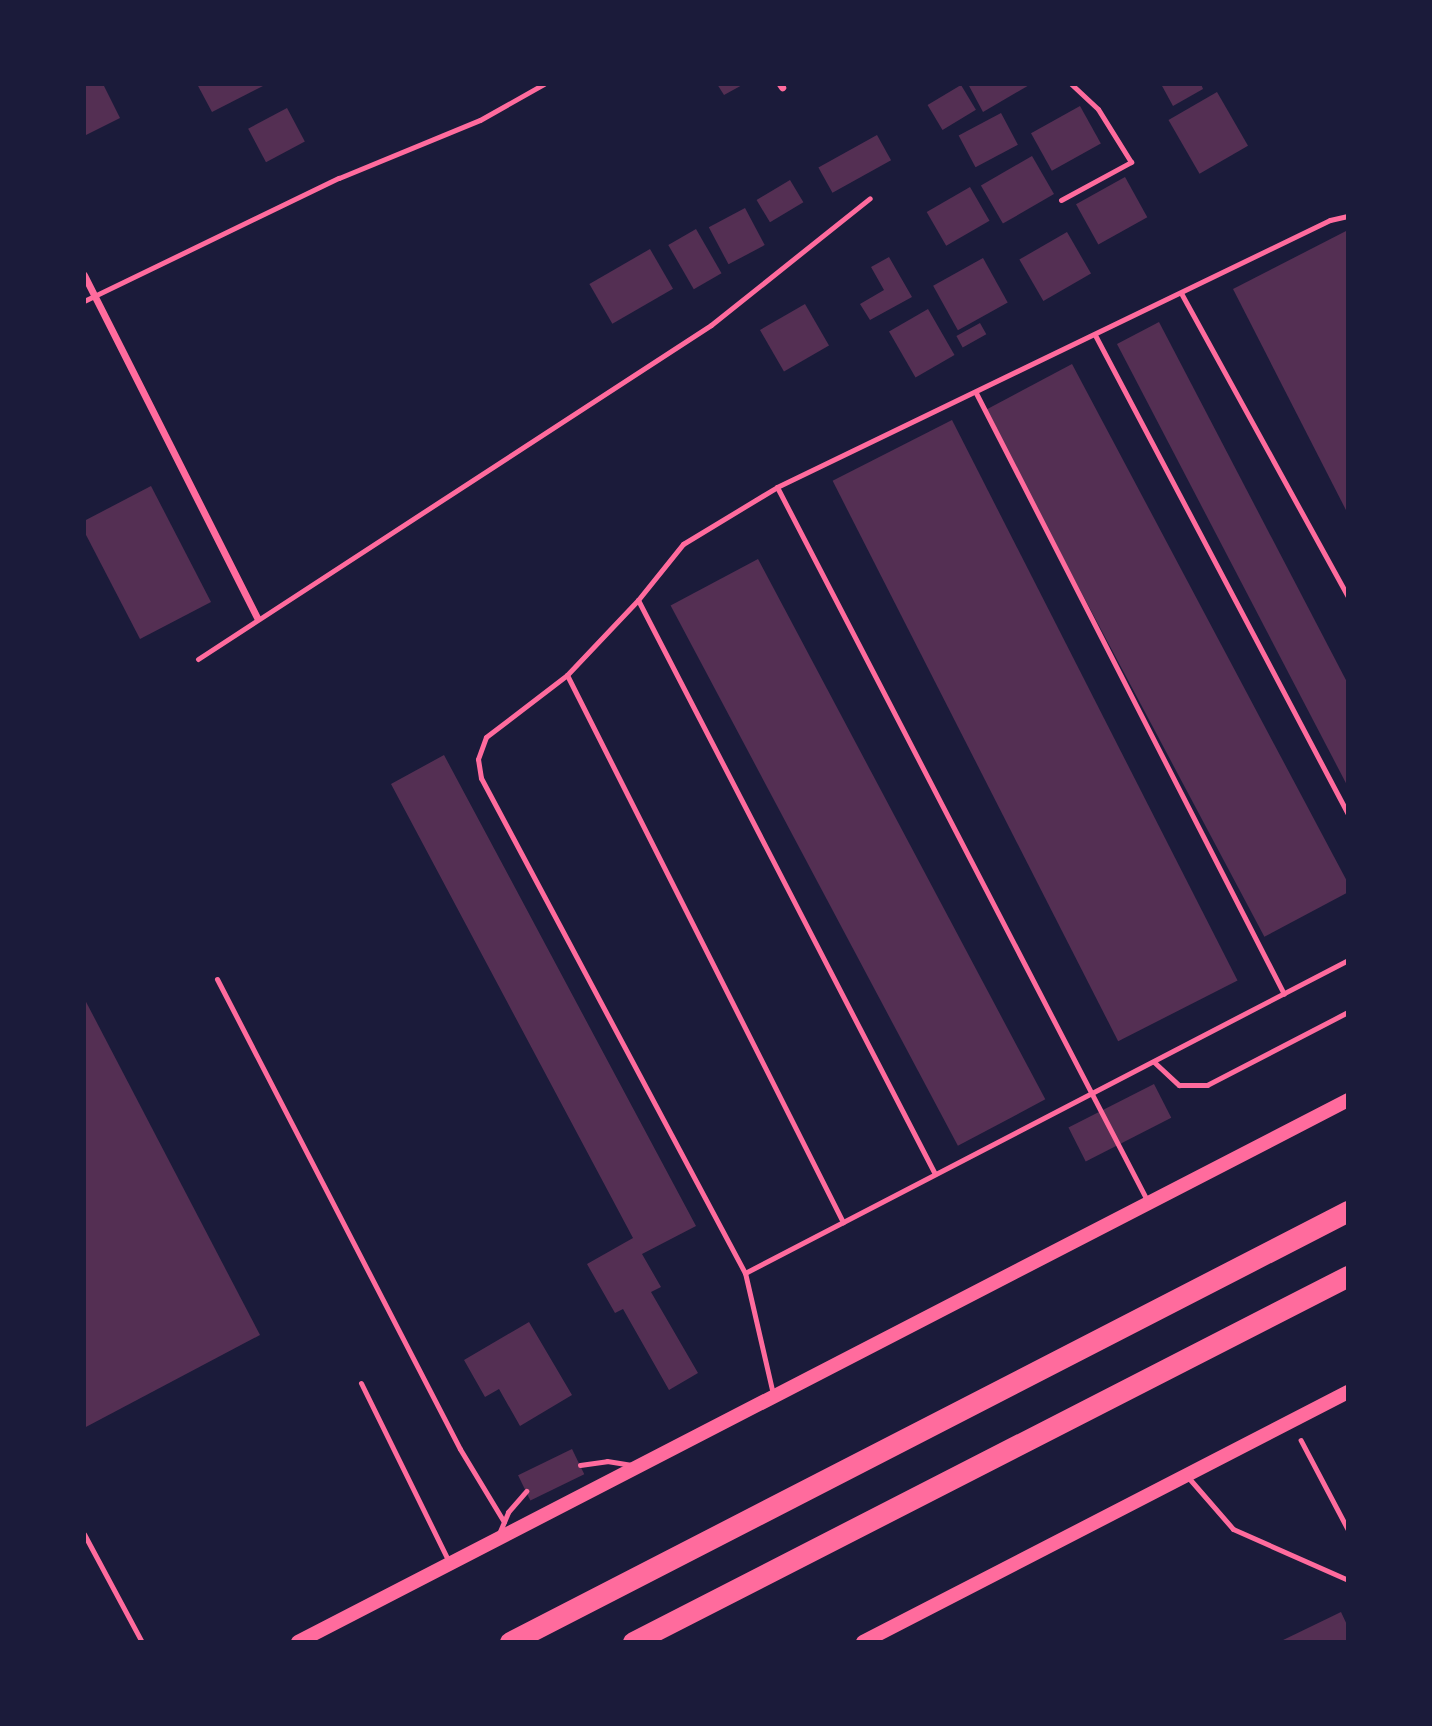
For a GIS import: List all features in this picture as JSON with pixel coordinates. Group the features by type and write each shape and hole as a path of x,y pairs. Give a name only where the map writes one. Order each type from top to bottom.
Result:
{"highway":[{"path":"510,1642 1348,1211"},
{"path":"633,1642 1348,1276"}],"main road":[{"path":"298,1642 1348,1100"},
{"path":"863,1642 1348,1392"}],"street":[{"path":"84,275 257,618"}],"lane":[{"path":"84,302 339,177 491,115 544,84"},
{"path":"1061,200 1131,162 1098,109 1071,84"},
{"path":"198,659 257,618 711,325 870,198"},
{"path":"774,1398 745,1273 481,778 478,759 486,737 567,675 638,600 683,544 777,487 1330,220 1348,216"},
{"path":"1181,293 1348,597"},
{"path":"1095,335 1348,814"},
{"path":"976,393 1284,994"},
{"path":"777,487 1094,1092 1149,1203"},
{"path":"638,600 935,1174"},
{"path":"567,675 843,1222"},
{"path":"745,1273 1348,960"},
{"path":"217,979 460,1450 504,1522"},
{"path":"1154,1062 1178,1085 1207,1085 1348,1012"},
{"path":"361,1383 450,1565"},
{"path":"580,1465 607,1461 642,1466"},
{"path":"1187,1475 1233,1529 1348,1580"},
{"path":"495,1542 504,1522 526,1491"},
{"path":"84,1534 142,1642"}],"path":[{"path":"1292,1421 1348,1529"}],"building":[{"path":"103,84 120,118 84,136 84,85"},
{"path":"197,84 267,84 212,112"},
{"path":"717,84 744,84 724,95"},
{"path":"968,84 1031,84 983,112"},
{"path":"1161,84 1201,84 1203,89 1173,106"},
{"path":"961,85 976,110 943,130 928,105"},
{"path":"1217,92 1248,146 1200,174 1169,120"},
{"path":"1080,106 1101,144 1052,171 1031,133"},
{"path":"287,108 305,142 266,162 248,129"},
{"path":"1001,113 1018,145 976,167 959,136"},
{"path":"877,135 891,160 832,193 818,167"},
{"path":"1032,156 1054,194 1003,224 981,186"},
{"path":"1125,177 1147,217 1098,244 1076,204"},
{"path":"790,180 803,202 770,222 757,200"},
{"path":"970,187 990,221 946,246 927,212"},
{"path":"745,208 765,245 729,264 709,227"},
{"path":"696,229 722,273 694,289 668,245"},
{"path":"1348,230 1348,514 1233,289"},
{"path":"1067,232 1091,274 1043,301 1019,260"},
{"path":"650,249 673,289 612,324 589,284"},
{"path":"889,257 912,297 870,320 860,304 884,290 871,267"},
{"path":"983,258 1008,303 958,330 933,286"},
{"path":"805,304 829,346 784,372 760,330"},
{"path":"928,309 954,355 916,377 889,332"},
{"path":"1159,322 1348,684 1348,787 1117,344"},
{"path":"980,323 986,334 963,347 956,336"},
{"path":"1072,364 1348,883 1348,892 1264,937 985,410"},
{"path":"952,420 1238,980 1118,1041 833,481"},
{"path":"151,486 211,602 140,639 84,531 84,521"},
{"path":"758,559 1045,1099 958,1146 671,605"},
{"path":"444,755 696,1226 642,1254 661,1287 651,1292 698,1373 669,1390 623,1309 615,1313 587,1264 633,1238 391,784"},
{"path":"84,998 260,1335 84,1428"},
{"path":"1154,1084 1171,1118 1086,1161 1068,1128"},
{"path":"529,1322 572,1395 520,1426 499,1389 485,1397 464,1360"},
{"path":"572,1449 584,1474 530,1500 518,1475"},
{"path":"1341,1612 1348,1627 1348,1642 1279,1642"}]}
